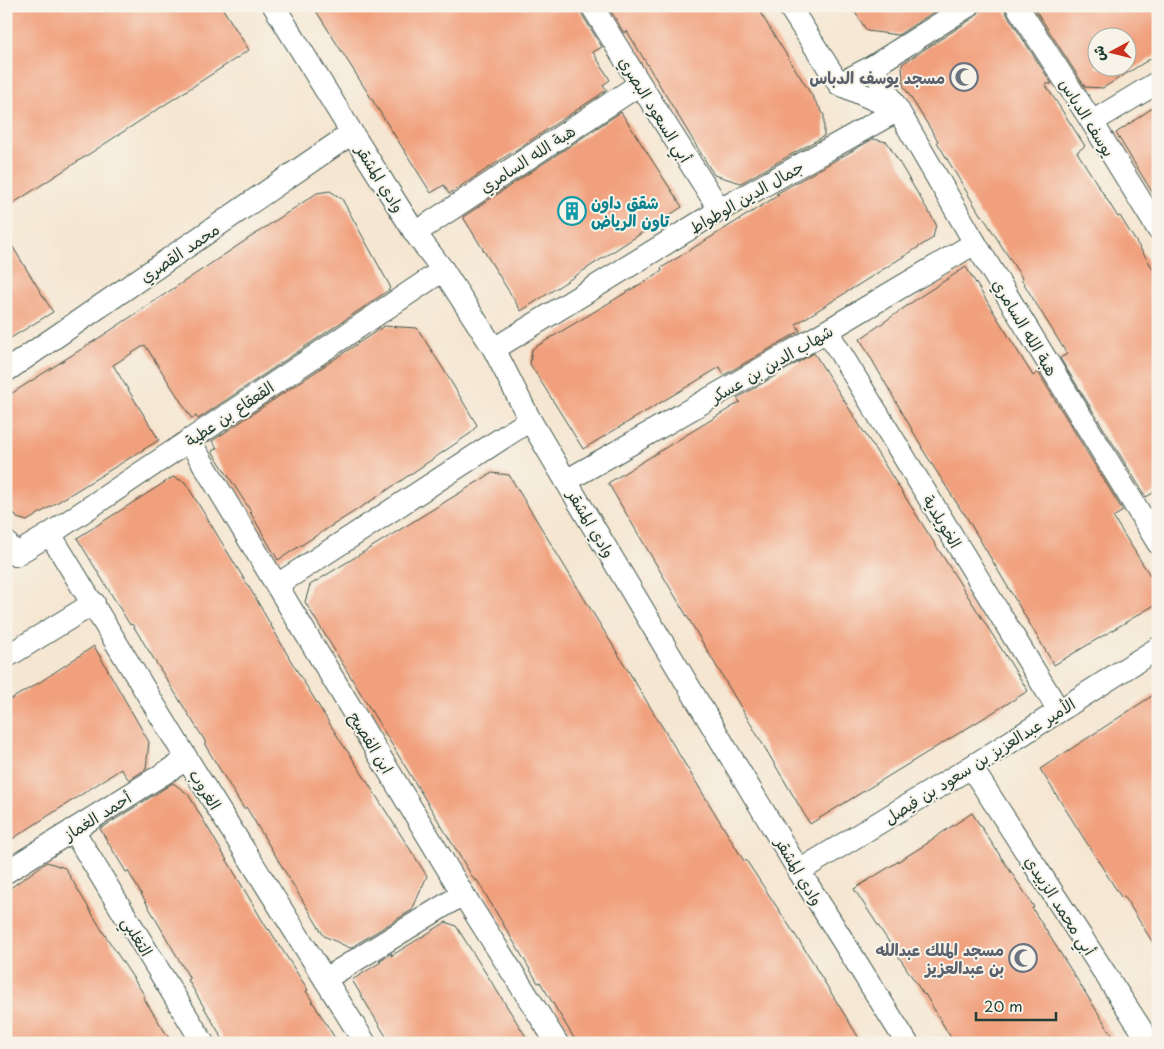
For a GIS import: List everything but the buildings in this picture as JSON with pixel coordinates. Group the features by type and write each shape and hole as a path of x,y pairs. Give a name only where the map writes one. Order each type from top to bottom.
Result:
{"street":[{"name":"وادي المشقر","path":"274,6 415,232 443,270 494,349 530,420 566,481 799,871 907,1043"},
{"name":"أبي السعود البصري","path":"592,6 720,210"},
{"path":"790,6 839,84 898,110"},
{"path":"839,84 872,67 968,6"},
{"name":"يوسف الدباس","path":"1017,6 1158,229"},
{"name":"هبة الله السامري","path":"872,67 975,244 1158,543"},
{"path":"1092,122 1158,82"},
{"name":"هبة الله السامري","path":"415,232 640,84"},
{"name":"جمال الدين الوطواط","path":"494,349 720,210 898,110"},
{"name":"محمد القصري","path":"6,371 352,133"},
{"name":"شهاب الدين بن عسكر","path":"566,481 975,244"},
{"name":"القعقاع بن عطية","path":"10,549 50,534 443,270"},
{"name":"الخويلدية","path":"827,331 1059,711"},
{"path":"277,585 530,420"},
{"name":"ابن الفصيح","path":"189,440 462,894 557,1043"},
{"name":"الغروب","path":"50,534 94,603 187,759 365,1043"},
{"path":"6,657 94,603"},
{"name":"الأمير عبدالعزيز بن سعود بن فيصل","path":"799,871 971,767 1158,648"},
{"name":"أحمد الغماز","path":"6,872 187,759"},
{"name":"أبي محمد الزبيدي","path":"971,767 1150,1043"},
{"name":"التغلبي","path":"73,830 203,1043"},
{"path":"325,979 462,894"}],"place":[{"name":"مسجد يوسف الدباس","path":"964,77"},
{"name":"شقق داون تاون الرياض","path":"572,211"},
{"name":"مسجد الملك عبدالله بن عبدالعزيز","path":"1023,958"}]}
